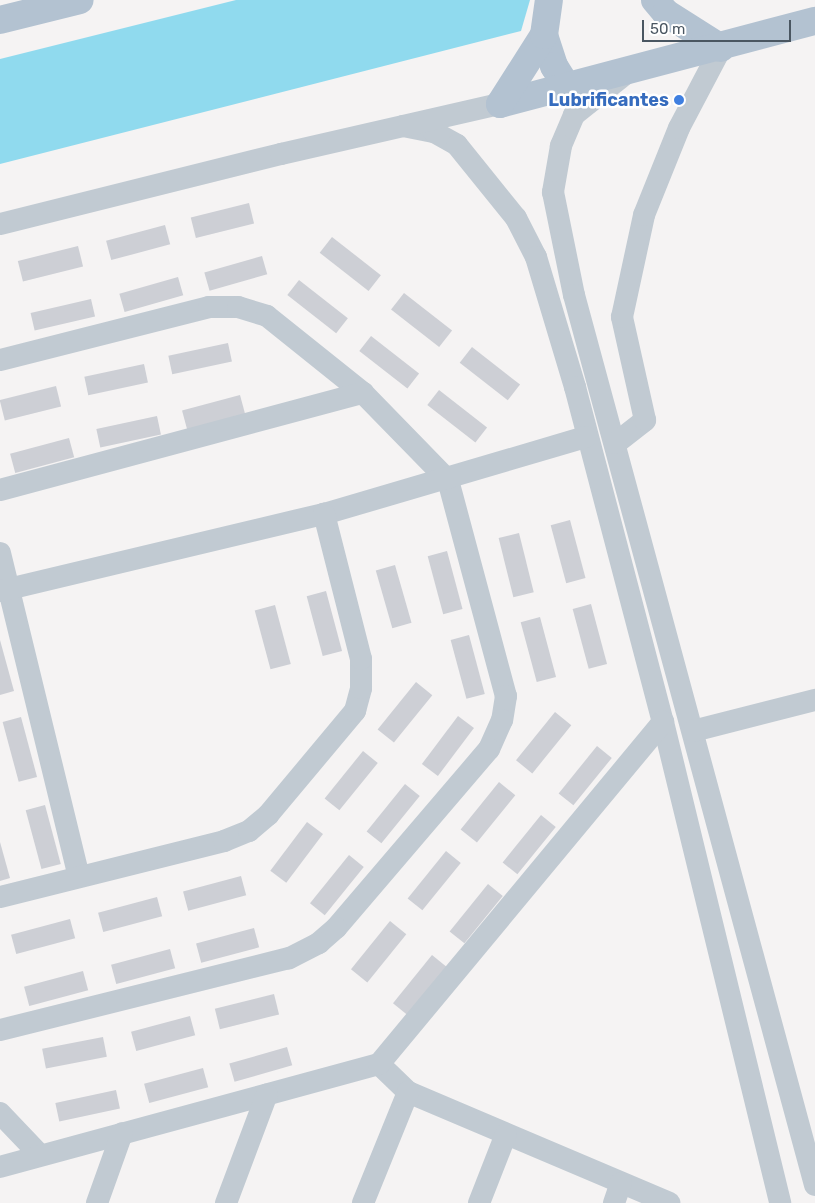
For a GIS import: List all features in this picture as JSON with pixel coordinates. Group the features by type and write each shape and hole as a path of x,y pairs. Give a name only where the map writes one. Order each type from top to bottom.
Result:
{"main road":[{"path":"0,20 80,0"},
{"path":"500,104 544,35 549,0"},
{"path":"655,0 666,13 721,48"},
{"path":"500,104 629,72 815,22"},
{"path":"544,35 554,66 567,87"}],"street":[{"path":"616,443 646,420 622,318 644,215 679,128 721,48"},
{"path":"629,72 574,115 561,146 553,192 574,295 616,443 815,1185"},
{"path":"0,224 500,104"},
{"path":"403,126 434,132 457,145 516,218 536,258 575,387 586,437 663,722 780,1203"},
{"path":"0,360 208,307 238,307 267,316 363,393 448,480 506,696 502,720 489,749 336,928 319,943 289,958 0,1030"},
{"path":"0,490 363,393"},
{"path":"4,590 324,514 448,480 586,437"},
{"path":"0,897 224,841 249,831 268,815 356,711 361,688 361,659 324,514"},
{"path":"0,553 4,590 79,877"},
{"path":"693,731 815,700"},
{"path":"0,1167 379,1064 663,722"},
{"path":"379,1064 408,1092 506,1134 617,1193 669,1203"},
{"path":"363,1203 408,1092"},
{"path":"226,1203 267,1094"},
{"path":"0,1115 40,1155"},
{"path":"97,1203 122,1133"},
{"path":"479,1203 506,1134"}],"water":[{"path":"236,0 530,0 521,31 0,164 0,59"}],"building":[{"path":"249,203 254,223 196,238 191,218"},
{"path":"165,225 170,244 111,260 106,241"},
{"path":"332,237 381,275 369,291 320,253"},
{"path":"78,246 83,266 23,281 18,261"},
{"path":"262,256 267,274 210,291 204,273"},
{"path":"178,277 183,295 125,312 119,294"},
{"path":"299,280 348,318 336,333 287,295"},
{"path":"404,293 452,331 439,347 391,310"},
{"path":"91,299 95,317 35,330 31,313"},
{"path":"371,336 419,374 407,389 359,351"},
{"path":"228,343 232,362 172,374 168,356"},
{"path":"472,347 520,385 508,400 460,363"},
{"path":"144,364 148,383 88,395 84,377"},
{"path":"56,386 61,406 5,420 0,400"},
{"path":"439,390 487,428 475,443 427,405"},
{"path":"240,395 245,414 187,430 182,411"},
{"path":"157,416 161,435 100,447 96,429"},
{"path":"69,438 74,457 15,473 10,454"},
{"path":"570,520 586,578 566,583 551,525"},
{"path":"519,533 534,592 513,597 499,538"},
{"path":"447,551 463,609 443,614 428,556"},
{"path":"395,565 412,623 392,628 376,571"},
{"path":"326,591 342,651 323,656 307,596"},
{"path":"591,604 607,664 589,669 573,609"},
{"path":"275,605 291,664 271,669 255,610"},
{"path":"540,617 556,677 537,682 521,622"},
{"path":"469,635 485,694 466,699 451,640"},
{"path":"0,640 14,691 0,695"},
{"path":"416,682 432,695 394,743 378,729"},
{"path":"555,712 571,725 532,773 516,760"},
{"path":"458,716 474,728 438,776 422,764"},
{"path":"21,717 37,777 19,782 3,722"},
{"path":"597,746 612,758 573,805 559,793"},
{"path":"363,751 378,763 339,810 325,798"},
{"path":"499,782 515,795 477,843 461,829"},
{"path":"405,784 420,796 381,843 367,831"},
{"path":"45,805 61,864 41,869 26,810"},
{"path":"541,815 556,827 517,874 503,862"},
{"path":"307,822 323,834 286,883 270,871"},
{"path":"0,842 10,878 0,881"},
{"path":"446,851 461,863 422,910 408,898"},
{"path":"349,855 364,867 325,915 310,903"},
{"path":"241,876 246,895 188,911 183,892"},
{"path":"488,884 503,896 464,943 450,931"},
{"path":"157,897 162,916 103,932 98,913"},
{"path":"70,919 75,938 16,954 11,935"},
{"path":"390,921 406,934 367,982 351,969"},
{"path":"254,928 259,947 201,963 196,944"},
{"path":"170,949 175,968 116,984 111,965"},
{"path":"432,955 447,967 408,1015 393,1003"},
{"path":"83,971 88,990 29,1006 24,987"},
{"path":"274,994 279,1014 220,1029 215,1009"},
{"path":"190,1016 195,1035 136,1051 131,1032"},
{"path":"103,1037 107,1057 46,1068 42,1049"},
{"path":"287,1047 292,1065 235,1082 229,1064"},
{"path":"203,1068 208,1087 149,1103 144,1084"},
{"path":"116,1090 120,1109 59,1121 55,1103"}],"place":[{"name":"Lubrificantes","path":"679,100"}]}
